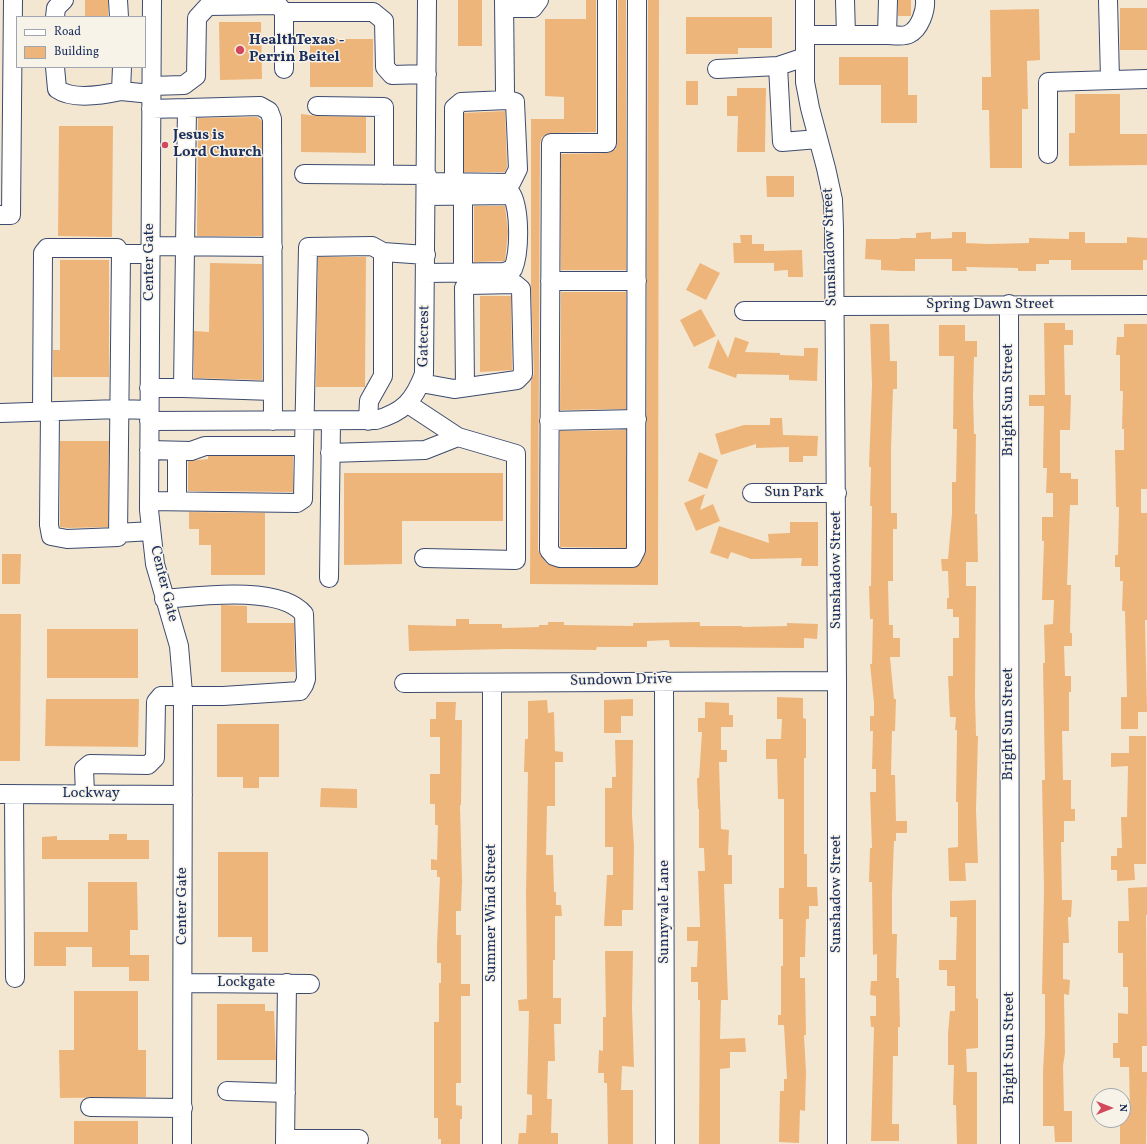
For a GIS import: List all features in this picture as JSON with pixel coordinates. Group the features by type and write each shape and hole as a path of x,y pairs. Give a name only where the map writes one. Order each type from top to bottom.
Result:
{"street":[{"path":"0,215 10,215 6,95 13,0"},
{"path":"55,16 56,8 64,0"},
{"path":"118,0 119,16"},
{"name":"Center Gate","path":"152,0 149,501 154,564 179,646 183,697 182,1144"},
{"name":"Gatecrest","path":"0,413 119,409 149,416 330,422 376,420 394,414 408,404 417,392 424,374 427,0"},
{"path":"505,92 509,5 533,8 539,0"},
{"path":"606,0 607,143"},
{"path":"637,0 637,143 637,281 637,419 636,550 632,558 560,558 554,556 548,550 551,143 637,143"},
{"name":"Sunshadow Street","path":"805,0 806,82 810,108 833,200 837,493 837,1144"},
{"path":"845,0 846,36"},
{"path":"887,36 888,0"},
{"path":"805,35 887,36 909,34 916,28 925,6 925,0"},
{"path":"1108,0 1110,79"},
{"path":"151,96 184,85 196,76 197,18 208,6 278,5 284,12 284,69"},
{"path":"284,12 315,6 373,12 384,21 385,67 392,74 427,74"},
{"path":"717,69 778,66 805,57"},
{"path":"778,66 782,142 818,139"},
{"path":"55,68 57,89 64,94 102,95 121,91 151,96 187,108 260,106 269,111 272,119 273,421"},
{"path":"121,91 122,68"},
{"path":"1048,154 1048,82 1147,79"},
{"path":"427,108 454,108 461,102 507,100 515,102 518,169 511,183 459,188"},
{"path":"317,106 384,107 384,175"},
{"path":"183,388 187,108"},
{"path":"454,108 462,273"},
{"path":"149,501 297,503 303,498 308,247 372,246 384,252 462,273 504,272 513,269 517,260 517,204 512,195 426,184 384,175 304,174"},
{"path":"119,251 118,537 67,539 51,536 49,525 43,253 47,248 119,251 185,247 272,247"},
{"path":"368,421 370,401 383,376 384,252"},
{"path":"550,281 637,281"},
{"path":"421,383 454,389 517,380 523,374 521,289 515,284 468,285 464,288 465,387"},
{"name":"Spring Dawn Street","path":"744,311 1009,304 1147,305"},
{"name":"Bright Sun Street","path":"1009,304 1010,1144"},
{"path":"149,388 273,391"},
{"path":"408,404 458,437 516,454 516,560 424,558"},
{"path":"549,421 637,419"},
{"path":"329,578 330,422"},
{"path":"330,453 425,450 458,437"},
{"path":"149,450 191,451 205,446 304,446"},
{"path":"177,451 177,501"},
{"name":"Sun Park","path":"752,493 837,493"},
{"path":"118,533 151,530"},
{"path":"148,765 154,758 156,702 161,696 183,697 300,691 306,679 304,614 294,606 280,600 253,595 223,594 164,599"},
{"name":"Sunnyvale Lane","path":"664,681 665,1144"},
{"name":"Sundown Drive","path":"404,684 492,682 837,681"},
{"name":"Summer Wind Street","path":"492,682 492,1144"},
{"path":"84,794 84,769 90,764 148,765"},
{"path":"148,765 154,794"},
{"path":"7,794 8,946 15,978"},
{"name":"Lockway","path":"7,794 183,795"},
{"name":"Lockgate","path":"183,983 310,984"},
{"path":"287,983 285,1141 359,1139"},
{"path":"227,1091 286,1093"},
{"path":"90,1107 183,1108"}],"building":[{"path":"85,0 108,0 108,16 85,16"},
{"path":"458,0 482,0 482,46 458,46"},
{"path":"586,0 596,0 596,132 551,133 542,137 540,143 538,550 546,563 560,568 632,568 641,563 646,550 648,0 659,0 658,585 530,584 531,381 534,374 531,286 531,119 564,119 564,97 545,96 545,19 586,19"},
{"path":"618,0 626,0 626,270 561,270 561,154 607,153 616,149"},
{"path":"898,0 911,0 911,16 898,16"},
{"path":"1120,8 1147,8 1147,50 1120,50"},
{"path":"1039,9 1040,60 1027,61 1028,109 1022,109 1022,168 990,168 989,110 982,110 982,77 991,77 990,10"},
{"path":"686,17 772,17 772,48 738,48 738,54 686,54"},
{"path":"219,22 261,22 262,79 220,80"},
{"path":"310,39 373,39 373,87 310,87"},
{"path":"839,57 908,57 908,95 917,95 917,123 881,123 881,85 839,85"},
{"path":"686,81 698,81 698,105 686,105"},
{"path":"737,88 766,88 765,152 737,152 738,116 727,116 727,96 737,96"},
{"path":"1075,94 1120,94 1120,134 1147,134 1147,165 1069,166 1069,133 1075,133"},
{"path":"505,111 507,167 505,172 464,172 464,113"},
{"path":"301,114 317,116 366,117 366,153 301,152"},
{"path":"257,117 262,121 262,236 197,236 198,118"},
{"path":"59,126 113,126 112,237 58,236"},
{"path":"766,176 794,176 794,197 767,197"},
{"path":"474,206 505,206 508,232 505,261 474,262"},
{"path":"931,232 931,239 952,238 952,232 966,232 966,243 988,244 1029,243 1029,238 1069,239 1069,232 1085,232 1085,243 1127,243 1127,237 1147,238 1147,260 1143,260 1143,270 1071,270 1071,260 1049,260 1049,264 1036,264 1036,271 1018,271 1018,268 966,267 967,271 952,271 952,259 915,259 915,271 900,271 881,270 881,260 865,259 866,239 916,238 916,233"},
{"path":"740,235 752,235 752,244 764,244 764,251 802,250 803,277 788,277 788,270 774,271 774,263 734,263 733,243 741,243"},
{"path":"318,257 366,257 365,387 316,387"},
{"path":"60,260 109,260 109,377 53,377 53,350 60,350"},
{"path":"210,263 262,264 262,380 194,378 194,331 209,332"},
{"path":"700,263 720,273 706,300 686,290"},
{"path":"561,292 626,292 626,409 560,410"},
{"path":"480,296 511,296 512,370 480,372"},
{"path":"701,309 716,336 694,347 680,320"},
{"path":"1044,323 1065,323 1065,330 1073,330 1073,345 1064,345 1065,395 1071,395 1070,430 1060,430 1060,473 1071,473 1071,479 1078,479 1078,505 1070,505 1067,585 1071,585 1070,633 1072,633 1072,646 1064,646 1065,676 1071,676 1071,692 1069,692 1069,731 1062,731 1063,780 1071,780 1071,809 1075,809 1075,821 1064,821 1064,842 1061,842 1062,900 1072,900 1071,917 1068,917 1069,943 1063,943 1063,979 1070,980 1069,995 1064,994 1065,1053 1063,1066 1064,1111 1072,1111 1072,1142 1055,1142 1054,1126 1043,1126 1045,994 1042,994 1044,889 1042,780 1045,780 1043,663 1045,663 1044,625 1053,624 1054,600 1042,600 1044,541 1042,541 1042,517 1053,517 1053,493 1046,493 1047,468 1043,468 1044,406 1029,406 1029,395 1045,395"},
{"path":"870,324 889,324 890,361 897,361 897,389 893,389 891,513 897,513 897,529 893,529 893,581 888,581 889,625 893,625 893,638 900,638 900,657 890,657 894,699 896,699 895,731 892,731 891,775 895,775 896,821 907,821 907,833 896,833 896,841 894,841 892,895 892,934 897,934 896,978 899,978 900,1027 898,1027 898,1056 893,1056 892,1124 899,1124 899,1141 871,1141 874,1027 871,1027 870,1016 876,1016 876,996 870,995 871,981 877,981 877,954 873,955 872,882 869,882 870,848 872,848 870,792 876,792 876,769 872,769 873,731 870,731 870,716 874,716 874,703 870,664 872,664 873,619 870,619 869,586 871,586 872,506 870,506 871,467 869,467 872,385"},
{"path":"1124,324 1147,324 1147,489 1141,489 1141,513 1147,513 1147,620 1145,620 1147,712 1138,712 1138,729 1121,729 1121,697 1127,697 1125,611 1122,611 1123,581 1120,581 1120,567 1115,567 1115,555 1118,555 1119,507 1116,507 1115,450 1124,450 1124,429 1122,429 1123,391 1120,391 1120,355 1116,355 1117,337 1124,337"},
{"path":"939,325 965,325 965,341 977,341 977,357 974,357 973,396 974,434 976,434 975,514 977,514 978,562 966,562 966,586 976,586 975,697 976,736 978,736 976,810 978,863 965,863 966,881 949,881 948,848 958,847 958,802 956,802 956,717 950,717 948,676 953,676 953,638 959,638 959,617 953,617 953,609 947,609 947,598 949,598 948,571 942,571 941,559 948,559 952,514 952,482 956,482 957,429 953,429 954,356 939,356"},
{"path":"735,337 749,342 745,352 780,353 780,355 804,356 804,348 818,348 817,381 789,380 789,375 737,374 736,378 708,368 718,339 728,358"},
{"path":"770,418 782,418 783,435 818,436 817,456 803,456 803,462 789,462 789,447 756,448 756,444 721,455 715,434 744,425 770,425"},
{"path":"626,430 626,548 560,547 560,431"},
{"path":"60,441 109,441 108,527 60,527"},
{"path":"699,452 718,460 707,489 688,481"},
{"path":"208,456 293,456 293,492 188,491 188,461 208,459"},
{"path":"344,473 503,473 503,521 402,521 402,564 344,565"},
{"path":"705,494 700,510 713,504 720,521 696,531 684,503"},
{"path":"189,512 265,513 265,575 211,575 211,545 199,545 199,529 189,529"},
{"path":"790,522 818,522 818,566 801,566 802,558 751,559 731,552 728,559 710,553 719,526 769,543 768,534 790,533"},
{"path":"2,554 21,554 20,584 2,584"},
{"path":"221,605 247,606 247,623 294,623 295,672 221,672"},
{"path":"0,614 21,614 20,761 0,761"},
{"path":"456,619 469,619 469,624 502,624 502,628 539,627 539,625 548,625 548,622 564,622 564,625 633,626 633,623 700,622 700,626 742,627 787,626 787,623 818,624 817,639 804,638 804,648 670,647 669,640 647,641 647,647 597,647 596,650 508,649 409,651 408,625 456,626"},
{"path":"47,629 138,629 138,678 47,678"},
{"path":"777,697 803,698 803,718 806,719 806,758 804,758 804,854 807,854 807,887 817,887 818,906 809,906 809,919 806,919 805,957 800,957 800,978 805,978 806,1035 804,1035 806,1072 805,1111 800,1110 799,1143 779,1142 780,1091 784,1091 784,1079 787,1079 784,1025 778,1025 778,1015 781,1015 781,966 783,966 783,919 779,919 779,888 784,888 784,799 778,799 777,759 766,759 766,739 781,739 782,719 777,719"},
{"path":"46,699 139,699 138,747 45,746"},
{"path":"633,699 633,716 621,716 621,733 604,733 604,700"},
{"path":"547,700 548,713 554,712 555,751 563,752 563,762 555,762 555,806 547,806 546,855 553,855 554,892 556,892 556,905 561,905 562,916 555,916 555,960 553,960 553,998 561,998 561,1024 554,1024 555,1061 548,1061 547,1099 552,1099 551,1133 558,1133 558,1144 518,1144 519,1133 526,1133 527,1115 532,1115 532,1095 527,1094 529,1011 519,1011 518,1000 527,999 526,893 528,772 524,772 525,739 528,739 528,701"},
{"path":"436,702 456,702 455,720 462,720 460,805 462,881 461,911 456,911 456,935 461,935 461,984 470,984 470,996 461,996 461,1083 456,1083 456,1105 462,1106 462,1119 460,1119 460,1144 441,1144 441,1139 438,1139 438,1118 434,1118 434,1022 439,1022 439,983 441,983 441,963 437,963 440,877 437,877 437,870 431,870 431,859 437,860 438,825 435,825 435,804 430,804 430,774 440,774 440,737 430,737 430,719 436,719"},
{"path":"705,702 729,703 729,715 733,715 733,727 721,727 721,750 727,750 727,762 719,762 721,829 729,830 728,855 732,855 732,884 724,884 728,1000 721,1000 720,1039 745,1038 746,1052 730,1052 730,1068 720,1069 720,1144 699,1144 700,1000 698,1000 698,982 691,982 691,967 697,967 698,941 687,941 687,927 700,927 698,871 705,871 704,848 699,848 697,778 699,778 702,732 698,732 698,718 705,718"},
{"path":"217,724 279,724 279,777 259,777 259,788 243,788 243,777 217,777"},
{"path":"1129,736 1146,736 1146,864 1134,864 1135,880 1117,881 1117,870 1111,870 1111,856 1117,856 1117,848 1122,848 1121,817 1127,817 1128,766 1111,767 1111,753 1129,753"},
{"path":"615,740 633,740 633,910 622,910 622,926 604,926 607,875 613,875 613,847 605,847 605,788 612,788 612,777 616,777"},
{"path":"321,788 357,789 357,808 320,807"},
{"path":"109,834 127,834 127,840 149,840 149,859 42,859 42,837 57,836 57,840 109,840"},
{"path":"218,852 268,852 268,952 252,952 252,937 218,937"},
{"path":"88,882 137,882 138,930 130,930 130,955 149,955 149,981 129,981 129,967 92,967 92,947 66,947 66,966 34,966 34,932 88,932"},
{"path":"1147,887 1147,1046 1142,1046 1142,1072 1147,1072 1146,1144 1120,1144 1120,1128 1131,1128 1131,1088 1129,1088 1129,1067 1120,1067 1120,1058 1113,1058 1113,1043 1118,1043 1118,1013 1128,1014 1128,987 1123,987 1123,953 1118,953 1118,921 1129,921 1128,888"},
{"path":"976,900 976,998 978,999 978,1048 966,1049 967,1072 977,1072 977,1144 957,1144 956,1105 953,1105 954,1065 948,1065 948,1033 950,1011 955,1011 955,986 947,986 947,970 939,970 939,960 956,960 957,917 950,917 950,901"},
{"path":"605,951 633,951 632,1007 634,1067 622,1066 621,1090 633,1090 633,1144 608,1144 607,1083 604,1083 604,1073 598,1073 599,1050 603,1051 603,1017 606,1017"},
{"path":"74,991 138,991 138,1050 146,1050 146,1097 60,1098 59,1050 74,1050"},
{"path":"217,1004 265,1004 265,1011 274,1011 276,1060 217,1060"},
{"path":"74,1121 138,1121 138,1144 74,1144"}],"place":[{"name":"HealthTexas - Perrin Beitel","path":"240,50"},
{"name":"Jesus is Lord Church","path":"165,145"}]}
